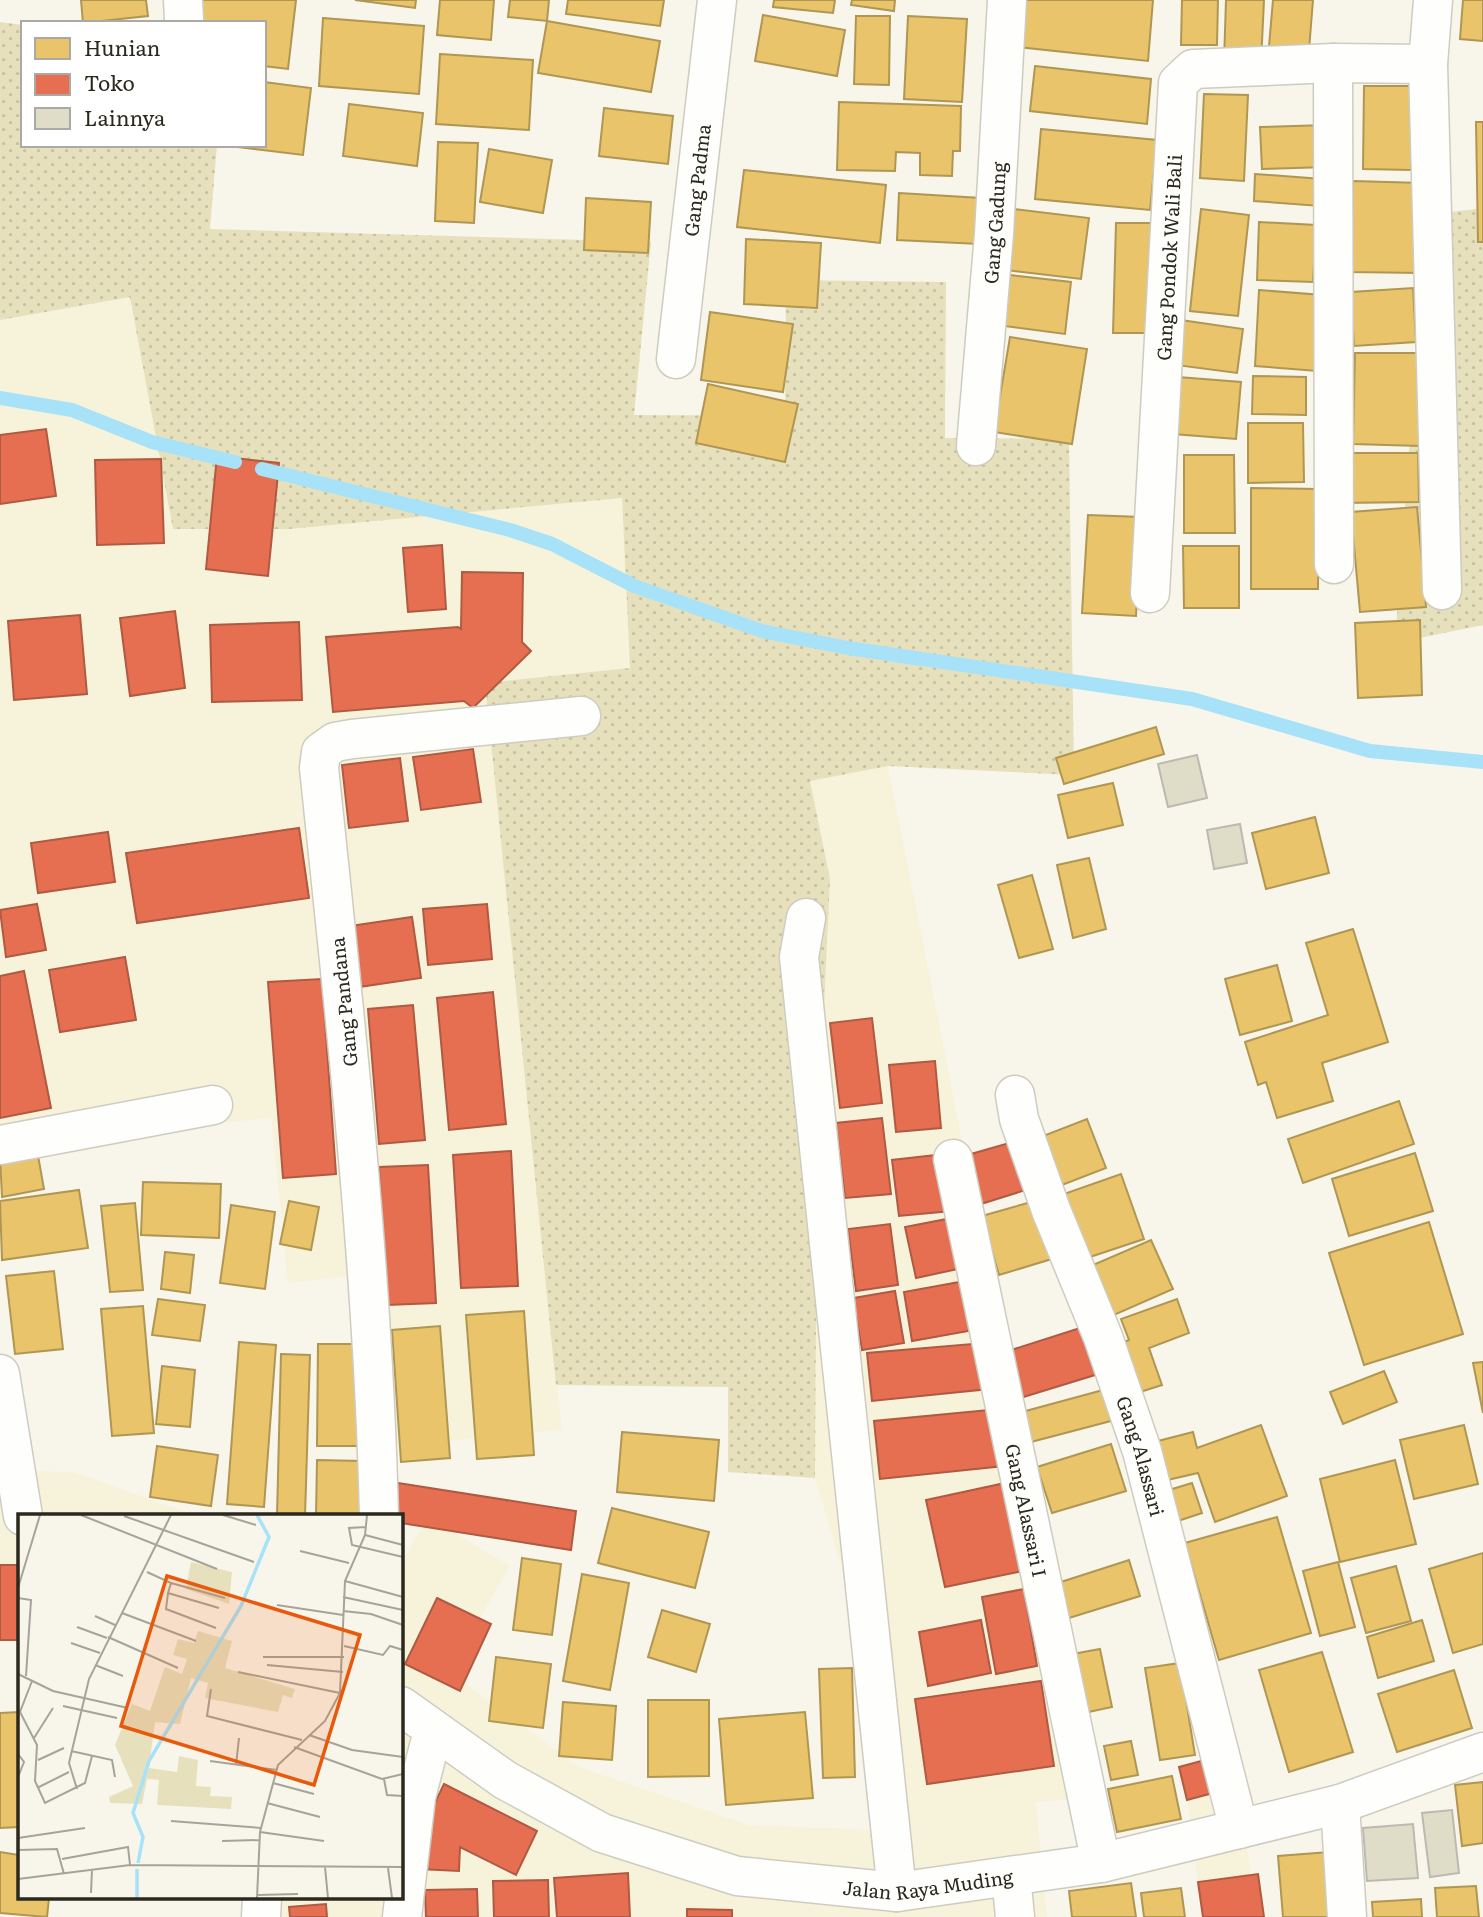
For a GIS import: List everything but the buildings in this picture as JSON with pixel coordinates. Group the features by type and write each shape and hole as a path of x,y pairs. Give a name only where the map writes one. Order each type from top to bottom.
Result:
{"street":[{"name":"Gang Padma","path":"676,359 717,0"},
{"name":"Gang Gadung","path":"976,446 994,234 1007,0"},
{"path":"1433,0 1429,64 1442,590"},
{"path":"1333,63 1334,564"},
{"name":"Gang Pondok Wali Bali","path":"1150,593 1178,83 1193,69 1333,63 1429,64"},
{"name":"Gang Pandana","path":"379,1514 376,1415 353,1096 318,768 321,752 335,742 352,739 580,716"},
{"path":"806,918 799,957 897,1892"},
{"name":"Gang Alassari","path":"1015,1095 1019,1119 1051,1210 1103,1337 1142,1451 1239,1829"},
{"path":"0,1145 213,1105"},
{"name":"Gang Alassari I","path":"953,1159 1101,1863"},
{"path":"0,1374 23,1514"},
{"path":"0,1535 18,1535"},
{"name":"Jalan Raya Muding","path":"402,1707 505,1780 602,1833 737,1876 897,1892 1101,1863 1339,1804 1483,1752"},
{"path":"402,1917 416,1797 433,1731"},
{"path":"1339,1804 1347,1917"},
{"path":"1011,1876 1015,1917"},
{"path":"261,1917 262,1899"}],"shaded area":[{"path":"0,22 21,25 21,147 217,147 210,229 651,242 634,415 785,416 786,280 946,282 945,438 1069,439 1074,775 888,766 810,781 830,879 817,1157 815,1478 728,1472 728,1387 556,1385 485,683 630,668 622,498 289,529 173,529 130,297 0,320"},
{"path":"1483,208 1483,625 1395,643 1418,327 1419,216"},
{"path":"130,296 173,529 289,529 622,498 630,668 485,683 562,1430 387,1447 368,1274 288,1283 271,1118 0,1144 0,320"},
{"path":"888,766 1092,1798 1036,1802 1047,1917 246,1917 248,1899 402,1899 402,1560 428,1517 510,1566 449,1672 579,1767 749,1825 879,1830 880,1696 815,1478 817,1157 830,879 810,781"},
{"path":"0,1470 74,1472 186,1512 18,1514 18,1581 0,1580"},
{"path":"1240,1784 1251,1877 1198,1884 1186,1790"}],"waterway":[{"path":"0,398 72,410 152,442 235,462"},
{"path":"262,469 510,530 552,544 634,586 762,631 848,648 1192,699 1370,751 1483,762"}]}
